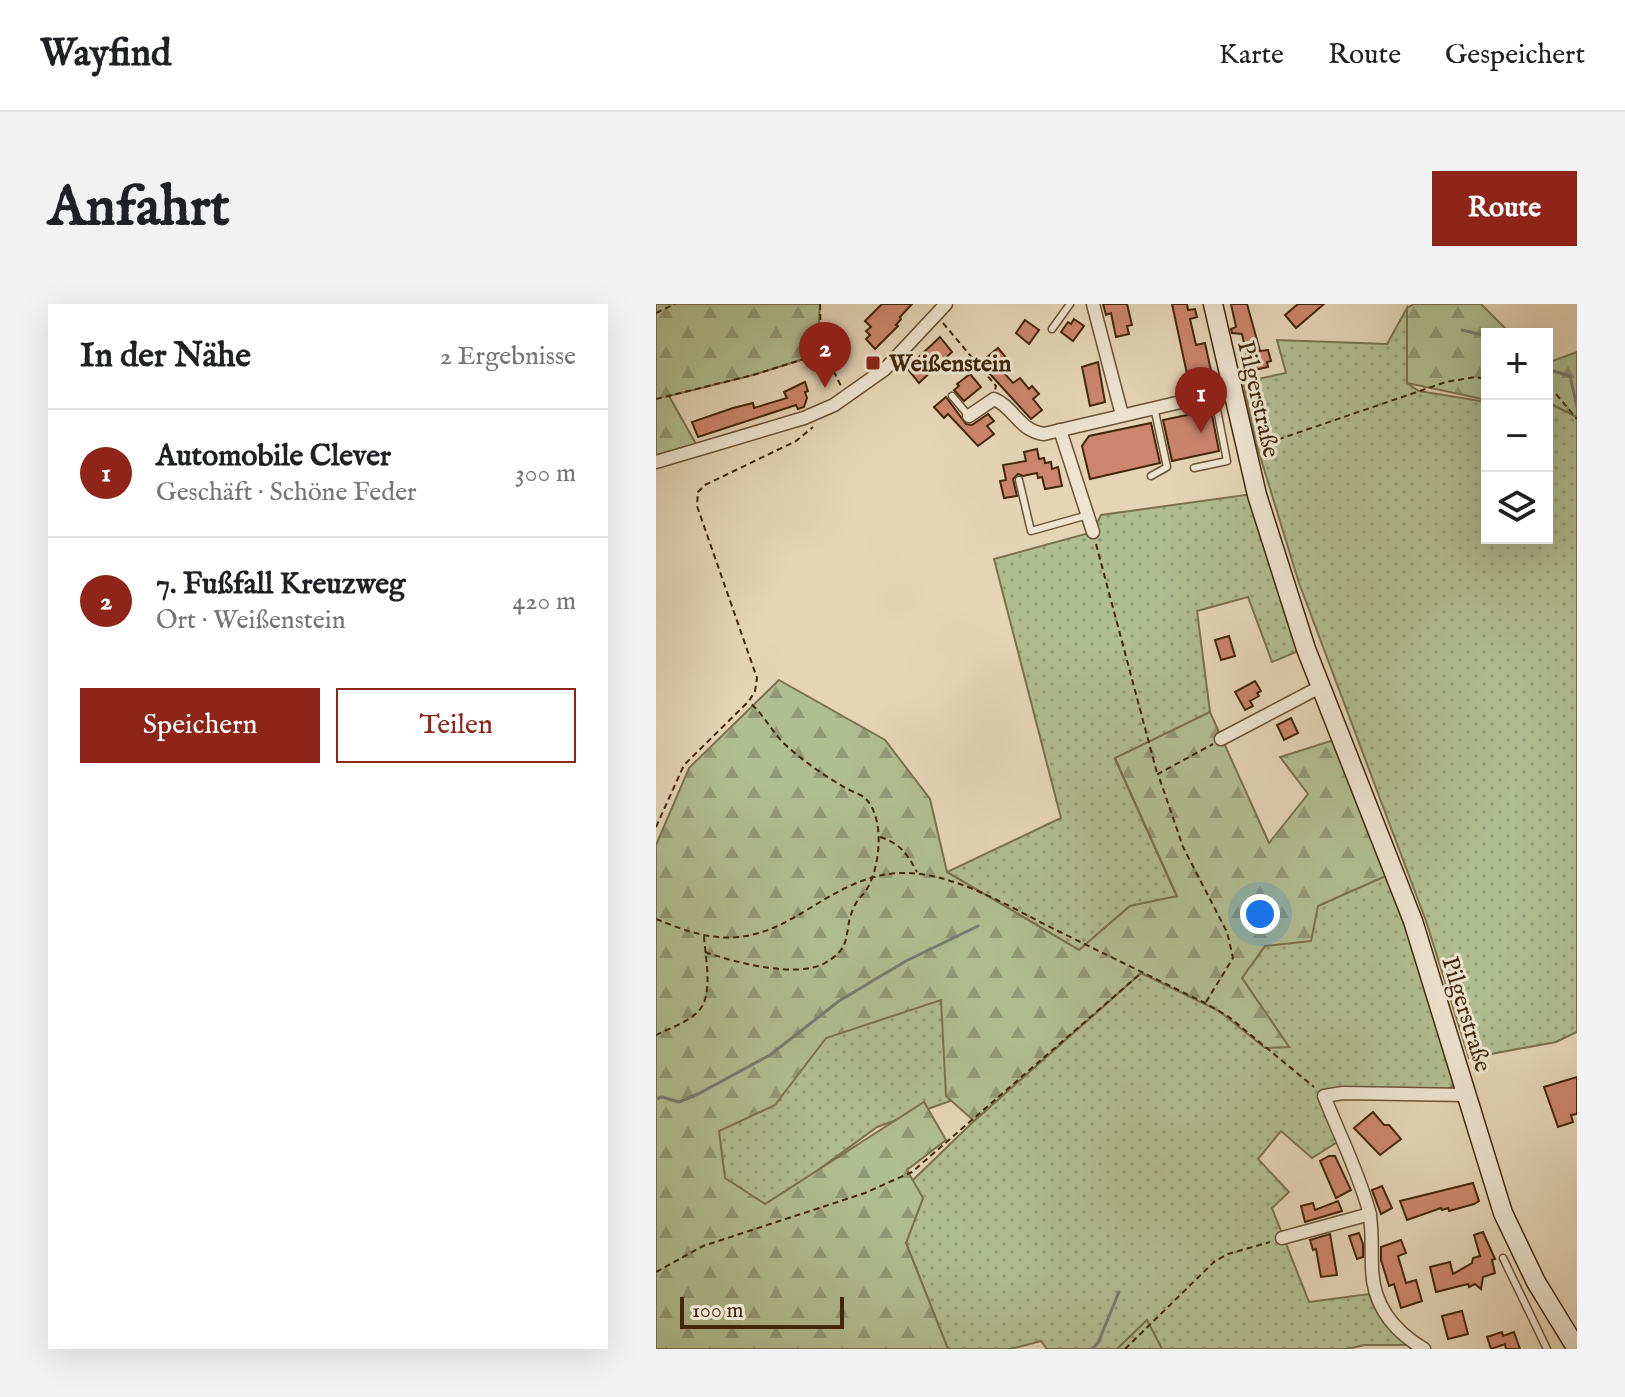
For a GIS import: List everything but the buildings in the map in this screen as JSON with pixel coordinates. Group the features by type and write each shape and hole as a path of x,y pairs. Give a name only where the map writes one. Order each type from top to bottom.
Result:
{"main road":[{"name":"Pilgerstraße","path":"1213,304 1223,392 1277,562 1320,687 1413,921 1503,1213 1536,1282 1577,1349"}],"street":[{"path":"656,462 821,412 847,398 905,351 946,304"},
{"path":"1093,304 1122,415"},
{"path":"969,416 994,399 1002,402 1019,422 1034,433 1044,434 1223,392"},
{"path":"1060,430 1093,532"},
{"path":"1221,739 1320,687"},
{"path":"1424,1349 1390,1323 1379,1304 1371,1269 1370,1214 1324,1096 1343,1093 1466,1095"},
{"path":"1282,1238 1370,1214"}],"lane":[{"path":"1052,329 1070,304"},
{"path":"1194,468 1227,461 1223,392"},
{"path":"952,396 969,416"},
{"path":"1151,476 1167,467 1154,407"},
{"path":"1019,480 1031,531 1088,515"},
{"path":"1503,1258 1547,1349"}],"path":[{"path":"656,313 675,304"},
{"path":"820,304 823,353 847,398"},
{"path":"950,331 996,386 994,399"},
{"path":"656,399 753,375 823,353"},
{"path":"1257,447 1446,382 1481,378"},
{"path":"1553,393 1577,419"},
{"path":"656,827 684,765 749,701 755,691 756,669 696,498 705,485 796,441 815,426 821,412"},
{"path":"1093,532 1158,774 1183,847 1227,932 1233,958 1205,1003"},
{"path":"705,952 738,964 796,968 821,965 837,955 847,943 848,922 855,904 868,887 880,848 874,814 866,799 826,776 787,746 749,701"},
{"path":"1158,774 1221,739"},
{"path":"879,836 907,853 918,873"},
{"path":"656,919 704,936 739,937 794,917 832,893 872,876 918,873 952,881 1205,1003 1229,1017 1324,1096"},
{"path":"656,1035 688,1018 701,1007 706,990 704,936"},
{"path":"656,1272 703,1246 865,1193 912,1172 1141,973"},
{"path":"1125,1349 1215,1261 1282,1238"}],"green space":[{"path":"656,304 820,304 823,353 669,396 696,444 656,455"},
{"path":"1414,304 1481,304 1505,328 1481,328 1481,399 1407,383 1407,308"},
{"path":"1407,308 1407,383 1419,391 1481,401 1481,544 1553,544 1553,405 1577,417 1577,1032 1556,1042 1469,1058 1426,921 1299,583 1256,443 1243,382 1286,373 1277,340 1387,344"},
{"path":"1577,352 1577,417 1553,405 1553,361"},
{"path":"1252,494 1301,650 1272,662 1248,597 1197,611 1210,712 1115,759 1177,897 1130,906 1079,950 947,872 1061,818 994,559 1093,532 1101,515"},
{"path":"779,680 885,740 930,799 947,872 1079,950 1130,906 1177,896 1115,758 1210,712 1269,843 1308,794 1280,757 1334,740 1390,874 1318,906 1311,941 1265,946 1242,978 1289,1047 1265,1048 1219,1011 1141,973 974,1121 946,1096 941,1000 826,1038 775,1105 719,1131 725,1178 765,1204 924,1102 946,1140 907,1170 923,1198 906,1243 948,1349 656,1349 656,845 689,768"},
{"path":"1390,874 1457,1083 1445,1091 1324,1096 1342,1139 1312,1158 1281,1131 1258,1159 1289,1192 1272,1208 1309,1302 1369,1294 1385,1322 1409,1345 1364,1345 1348,1349 1162,1349 1147,1321 1117,1349 1047,1349 1041,1341 1011,1349 948,1349 906,1243 923,1198 912,1181 974,1121 1141,973 1289,1047 1242,978 1265,946 1317,906"},
{"path":"943,993 953,1100 877,1127 750,1220 690,1144 798,1037"},
{"path":"1147,1320 1162,1349 1117,1349"}],"waterway":[{"path":"1462,330 1481,335"},
{"path":"1553,371 1570,376 1577,407"},
{"path":"656,1099 662,1097 679,1102 698,1094 770,1055 839,1001 906,961 978,926"},
{"path":"1092,1349 1098,1343 1119,1292"}],"place":[{"name":"Weißenstein","path":"873,363"},
{"name":"7. Fußfall Kreuzweg","path":"825,388"},
{"name":"Automobile Clever","path":"1201,433"}]}
